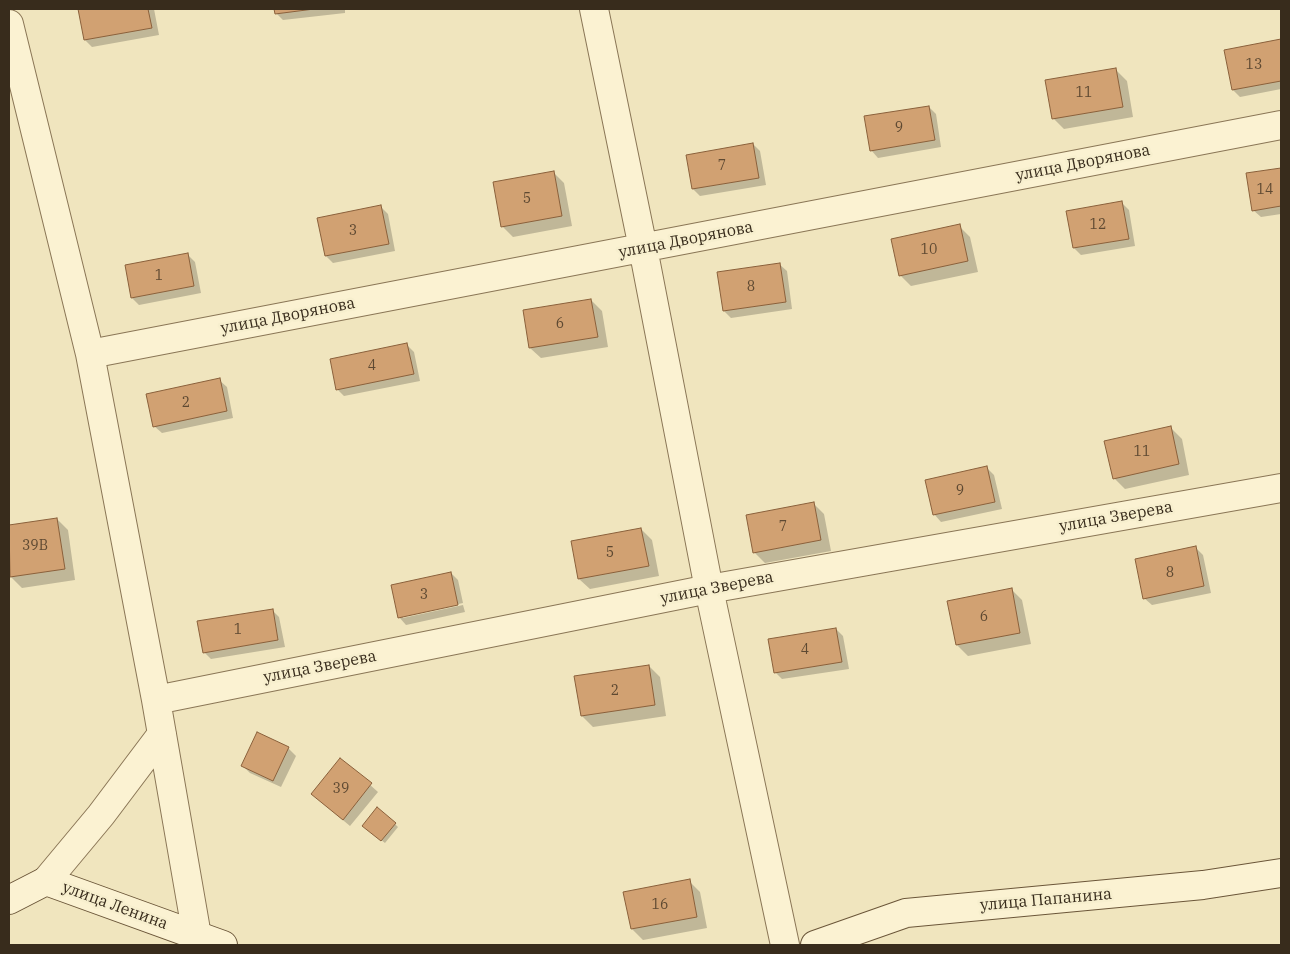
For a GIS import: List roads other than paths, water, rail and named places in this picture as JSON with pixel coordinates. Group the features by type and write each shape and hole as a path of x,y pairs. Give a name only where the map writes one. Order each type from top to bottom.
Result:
{"street":[{"path":"594,9 643,248 709,589 785,945"},
{"path":"9,24 90,354 156,700 197,936"},
{"name":"улица Дворянова","path":"90,354 1281,125"},
{"name":"улица Зверева","path":"156,700 709,589 1281,488"},
{"path":"46,882 101,815 162,734"},
{"name":"улица Папанина","path":"815,945 906,914 1203,885 1281,873"},
{"name":"улица Ленина","path":"9,900 46,882 223,945"}]}
